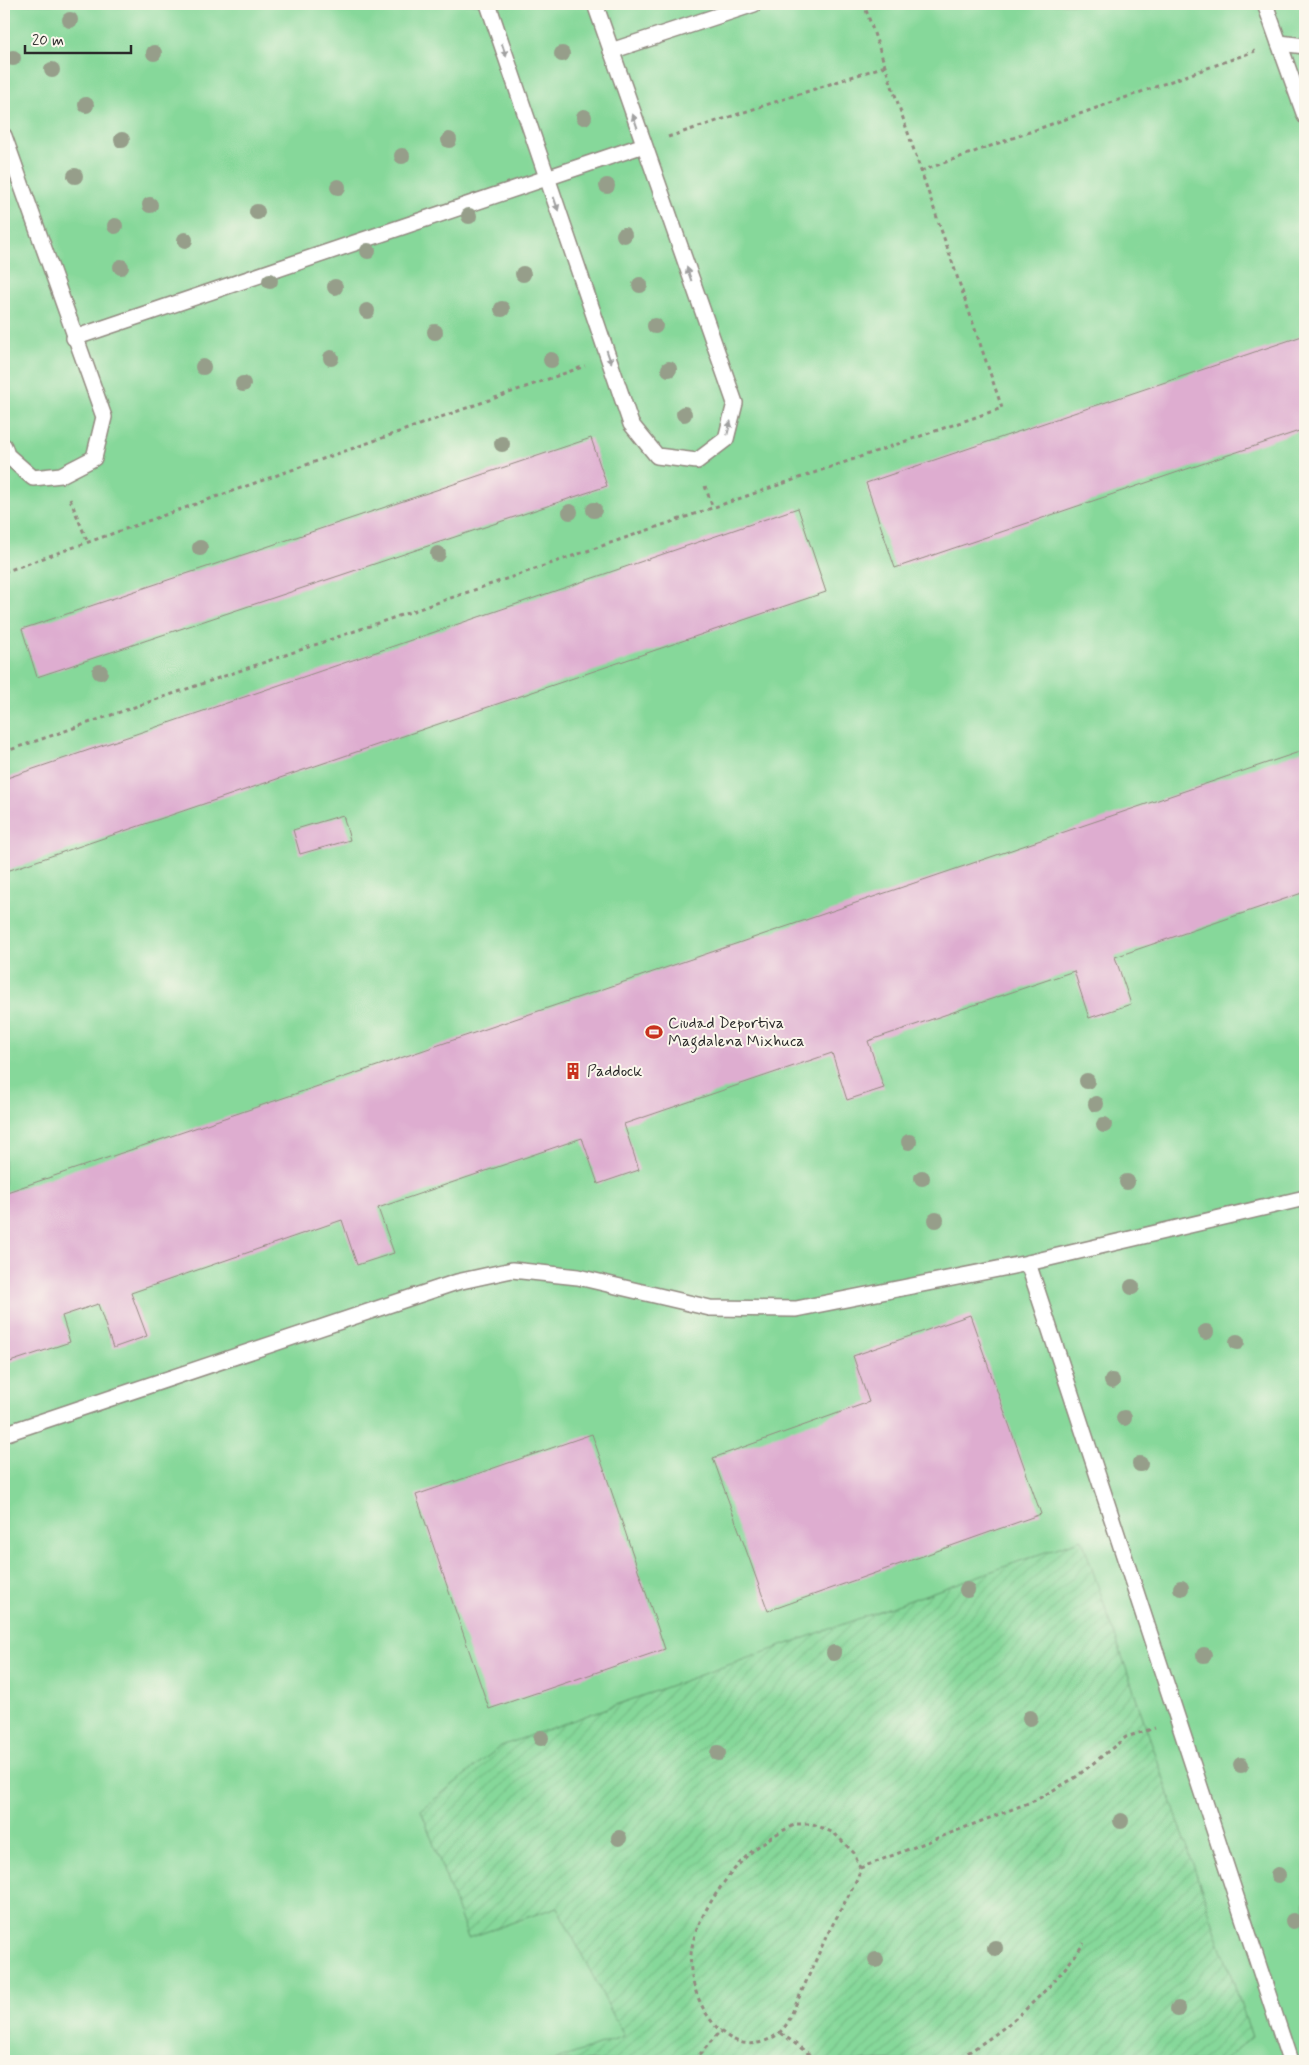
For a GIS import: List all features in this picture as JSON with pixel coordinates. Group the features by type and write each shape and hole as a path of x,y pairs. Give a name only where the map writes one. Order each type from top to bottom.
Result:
{"lane":[{"path":"488,4 631,424 657,456 697,461 726,439 735,403 595,4"},
{"path":"611,51 754,4"},
{"path":"1265,4 1305,116"},
{"path":"1279,42 1305,46"},
{"path":"4,136 74,338 104,417 94,458 61,475 33,478 7,455 4,446"},
{"path":"74,338 644,145"},
{"path":"4,1434 457,1282 512,1270 578,1277 710,1308 796,1309 1028,1263 1305,1198"},
{"path":"1028,1263 1290,2061"}],"path":[{"path":"4,752 1002,408 864,4"},
{"path":"921,171 1279,42"},
{"path":"644,145 885,66"},
{"path":"4,572 609,357"},
{"path":"61,475 88,543"},
{"path":"860,1868 1036,1800 1076,1777 1126,1737 1177,1721"},
{"path":"797,1824 814,1824 834,1833 854,1853 860,1868 858,1878 827,1934 781,2033 757,2043 745,2043 734,2040 721,2030 706,2013 698,1999 692,1978 690,1956 693,1937 702,1914 733,1870 754,1848 777,1832 797,1824"},
{"path":"954,2061 974,2050 1040,1997 1066,1970 1084,1942"},
{"path":"694,2061 721,2030"},
{"path":"781,2033 818,2061"}],"green space":[{"name":"Ciudad Deportiva Magdalena Mixhuca","path":"4,4 1305,4 1305,2061 4,2061"},
{"path":"1082,1539 1252,2037 1223,2061 553,2061 624,2036 557,1907 468,1938 421,1810 501,1746"}],"building":[{"path":"1305,335 1305,429 895,568 866,483"},
{"path":"591,438 607,486 37,677 22,629"},
{"path":"798,508 826,592 4,872 4,779"},
{"name":"Paddock","path":"1305,750 1305,892 1115,957 1131,1004 1089,1018 1074,971 868,1041 884,1088 847,1100 832,1053 624,1124 639,1170 598,1184 582,1138 378,1208 394,1253 357,1265 342,1220 131,1293 147,1336 113,1348 98,1304 62,1316 70,1342 4,1364 4,1193"},
{"path":"343,815 350,840 300,854 293,830"},
{"path":"970,1315 1041,1514 768,1611 713,1458 869,1402 853,1356"},
{"path":"592,1434 665,1649 489,1709 416,1495"}],"place":[{"name":"Ciudad Deportiva Magdalena Mixhuca","path":"654,1032"},
{"name":"Paddock","path":"573,1071"}]}
